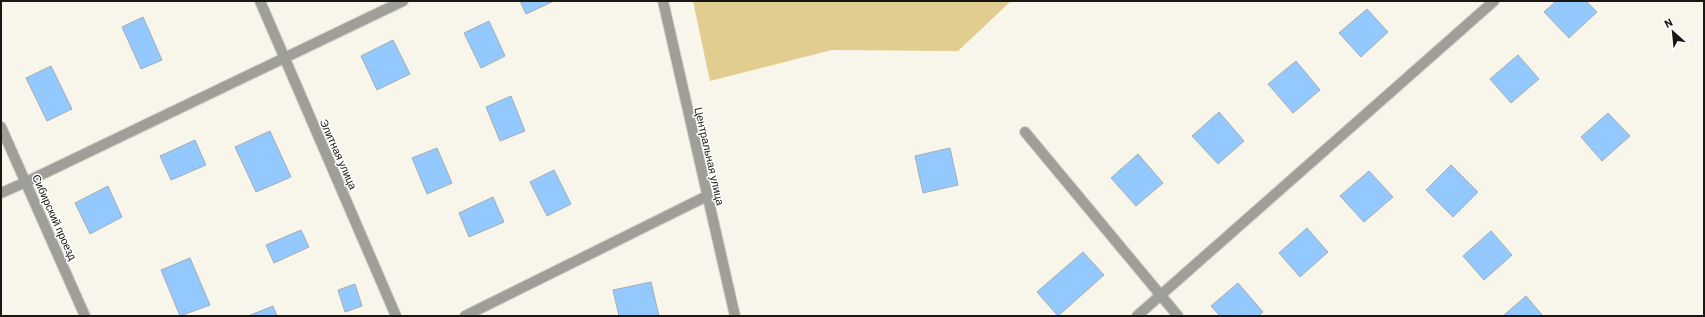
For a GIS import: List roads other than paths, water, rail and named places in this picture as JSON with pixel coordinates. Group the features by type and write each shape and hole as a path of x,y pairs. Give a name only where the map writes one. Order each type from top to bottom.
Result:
{"street":[{"name":"Элитная улица","path":"260,1 396,316"},
{"path":"1,193 403,1"},
{"name":"Центральная улица","path":"663,1 735,316"},
{"path":"1137,316 1494,1"},
{"name":"Сибирский проезд","path":"1,127 86,316"},
{"path":"1025,132 1178,316"},
{"path":"465,316 707,196"}]}
